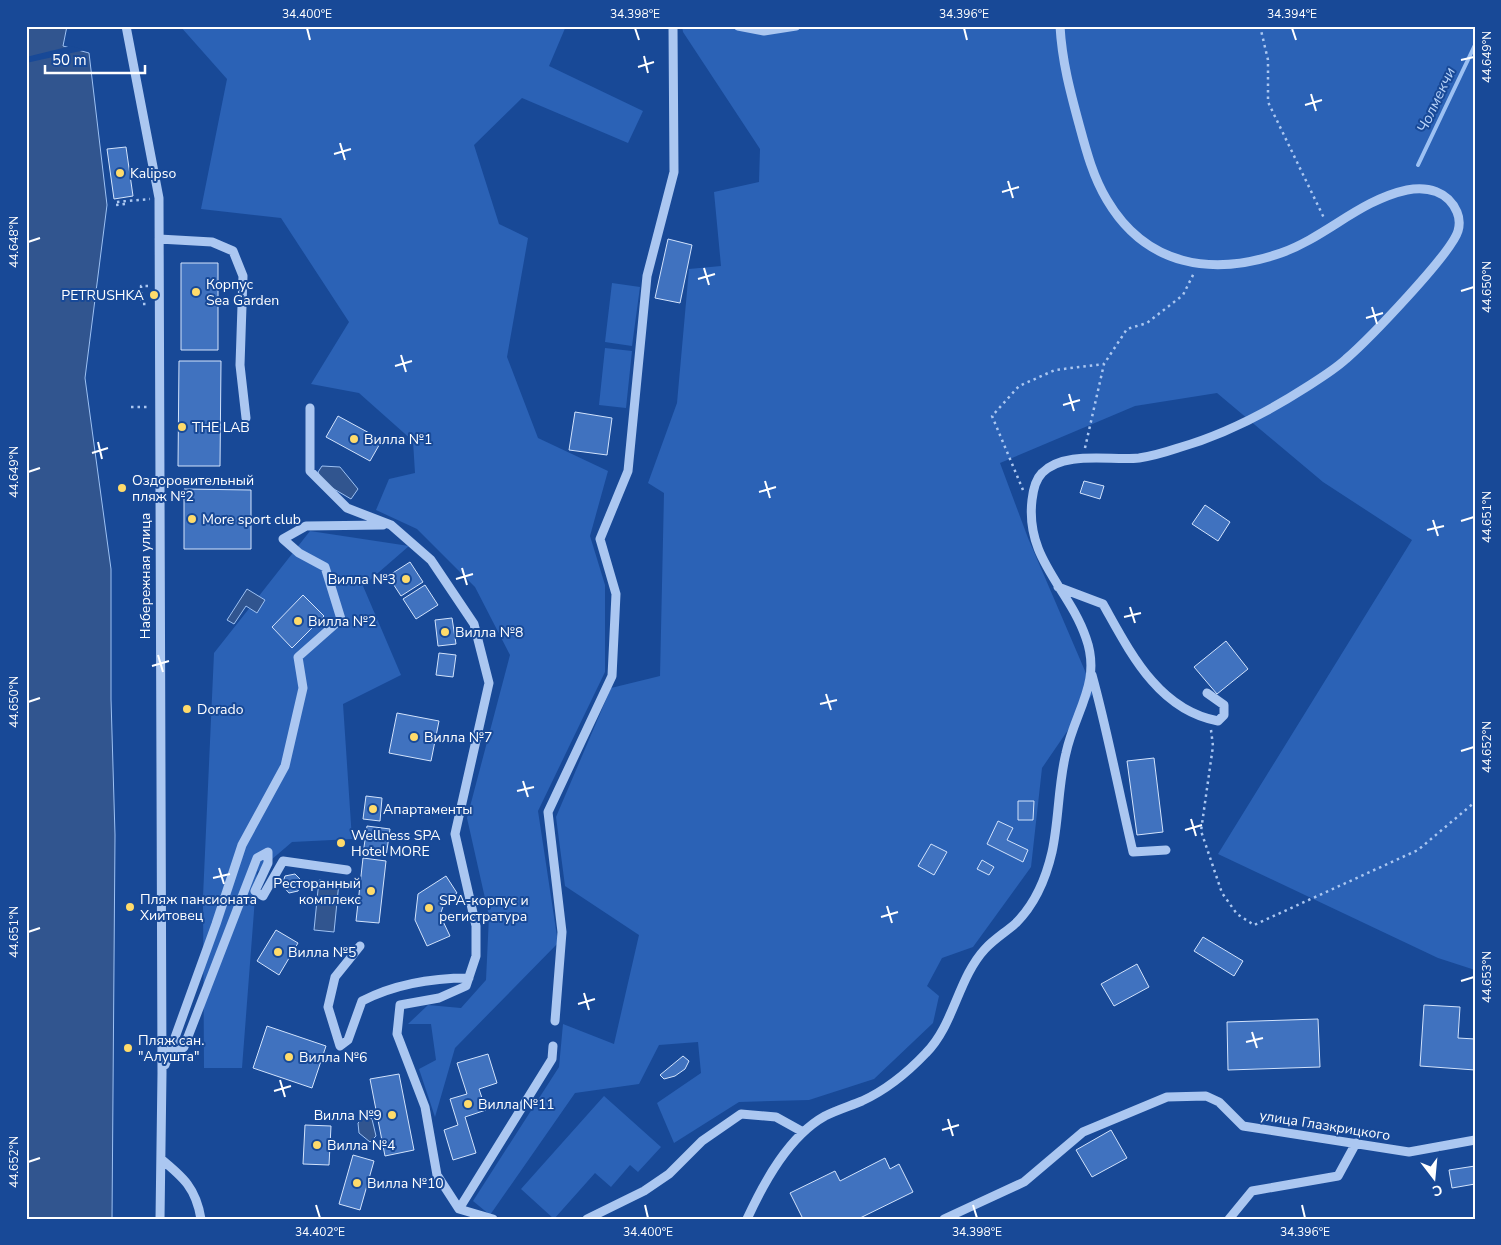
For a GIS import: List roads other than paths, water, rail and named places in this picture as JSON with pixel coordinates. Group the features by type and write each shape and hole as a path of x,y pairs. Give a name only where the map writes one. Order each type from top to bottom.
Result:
{"street":[{"name":"Набережная улица","path":"126,26 158,198 162,1073 160,1219"},
{"path":"555,1021 562,932 548,812 612,676 616,594 600,539 628,472 647,276 674,172 673,26"},
{"path":"738,26 764,31 796,26"},
{"path":"1060,26 1062,60 1088,156 1107,200 1133,232 1150,247 1172,258 1199,265 1244,264 1286,251 1365,205 1408,190 1429,189 1443,193 1456,208 1460,226 1451,246 1346,359 1307,387 1218,434 1176,449 1138,458 1083,458 1059,463 1043,471 1034,486 1031,508 1034,536 1043,564 1087,640 1092,674 1106,725 1133,852 1166,850"},
{"path":"158,239 212,242 233,251 243,276 240,365 246,418"},
{"path":"310,408 310,471 347,508 391,525 431,560 474,624 489,683 455,834 476,926 476,956 466,986 439,998 400,1005 397,1034 425,1107 437,1175 459,1209 493,1219"},
{"path":"162,1073 216,924 242,845 285,766 303,688 298,658 340,619 325,567 299,553 283,539 306,526 333,524 391,525"},
{"path":"1058,588 1103,604 1140,668 1171,700 1202,718 1218,721 1224,716 1224,705 1207,693"},
{"path":"748,1219 776,1167 803,1132 825,1116 869,1098 906,1073 932,1048 968,976 984,949 1014,925 1031,906 1042,882 1052,852 1065,754 1092,674"},
{"path":"166,1061 184,1047 257,858 268,852 268,863 255,891 264,896 284,861 347,870"},
{"path":"360,946 336,977 328,1007 340,1046 348,1040 362,1001 378,992 440,978 469,978"},
{"path":"459,1209 552,1059 553,1046"},
{"name":"улица Глазкрицкого","path":"944,1219 1024,1182 1083,1132 1167,1097 1206,1096 1219,1102 1242,1126 1409,1152 1475,1140"},
{"path":"587,1219 644,1191 669,1174 702,1141 741,1114 776,1117 803,1132"},
{"path":"1229,1219 1252,1191 1338,1176 1356,1143"},
{"path":"161,1159 187,1180 200,1209 201,1219"}],"waterway":[{"name":"Чолмекчи","path":"1418,165 1475,45"}],"place":[{"name":"Kalipso","path":"120,173"},
{"name":"Корпус Sea Garden","path":"196,292"},
{"name":"PETRUSHKA","path":"154,295"},
{"name":"THE LAB","path":"182,427"},
{"name":"Вилла №1","path":"354,439"},
{"name":"Оздоровительный пляж №2","path":"122,488"},
{"name":"More sport club","path":"192,519"},
{"name":"Вилла №3","path":"406,579"},
{"name":"Вилла №2","path":"298,621"},
{"name":"Вилла №8","path":"445,632"},
{"name":"Dorado","path":"187,709"},
{"name":"Вилла №7","path":"414,737"},
{"name":"Апартаменты","path":"373,809"},
{"name":"Wellness SPA Hotel MORE","path":"341,843"},
{"name":"Ресторанный комплекс","path":"371,891"},
{"name":"Пляж пансионата Хиитовец","path":"130,907"},
{"name":"SPA-корпус и регистратура","path":"429,908"},
{"name":"Вилла №5","path":"278,952"},
{"name":"Пляж сан. \"Алушта\"","path":"128,1048"},
{"name":"Вилла №6","path":"289,1057"},
{"name":"Вилла №11","path":"468,1104"},
{"name":"Вилла №9","path":"392,1115"},
{"name":"Вилла №4","path":"317,1145"},
{"name":"Вилла №10","path":"357,1183"}]}
